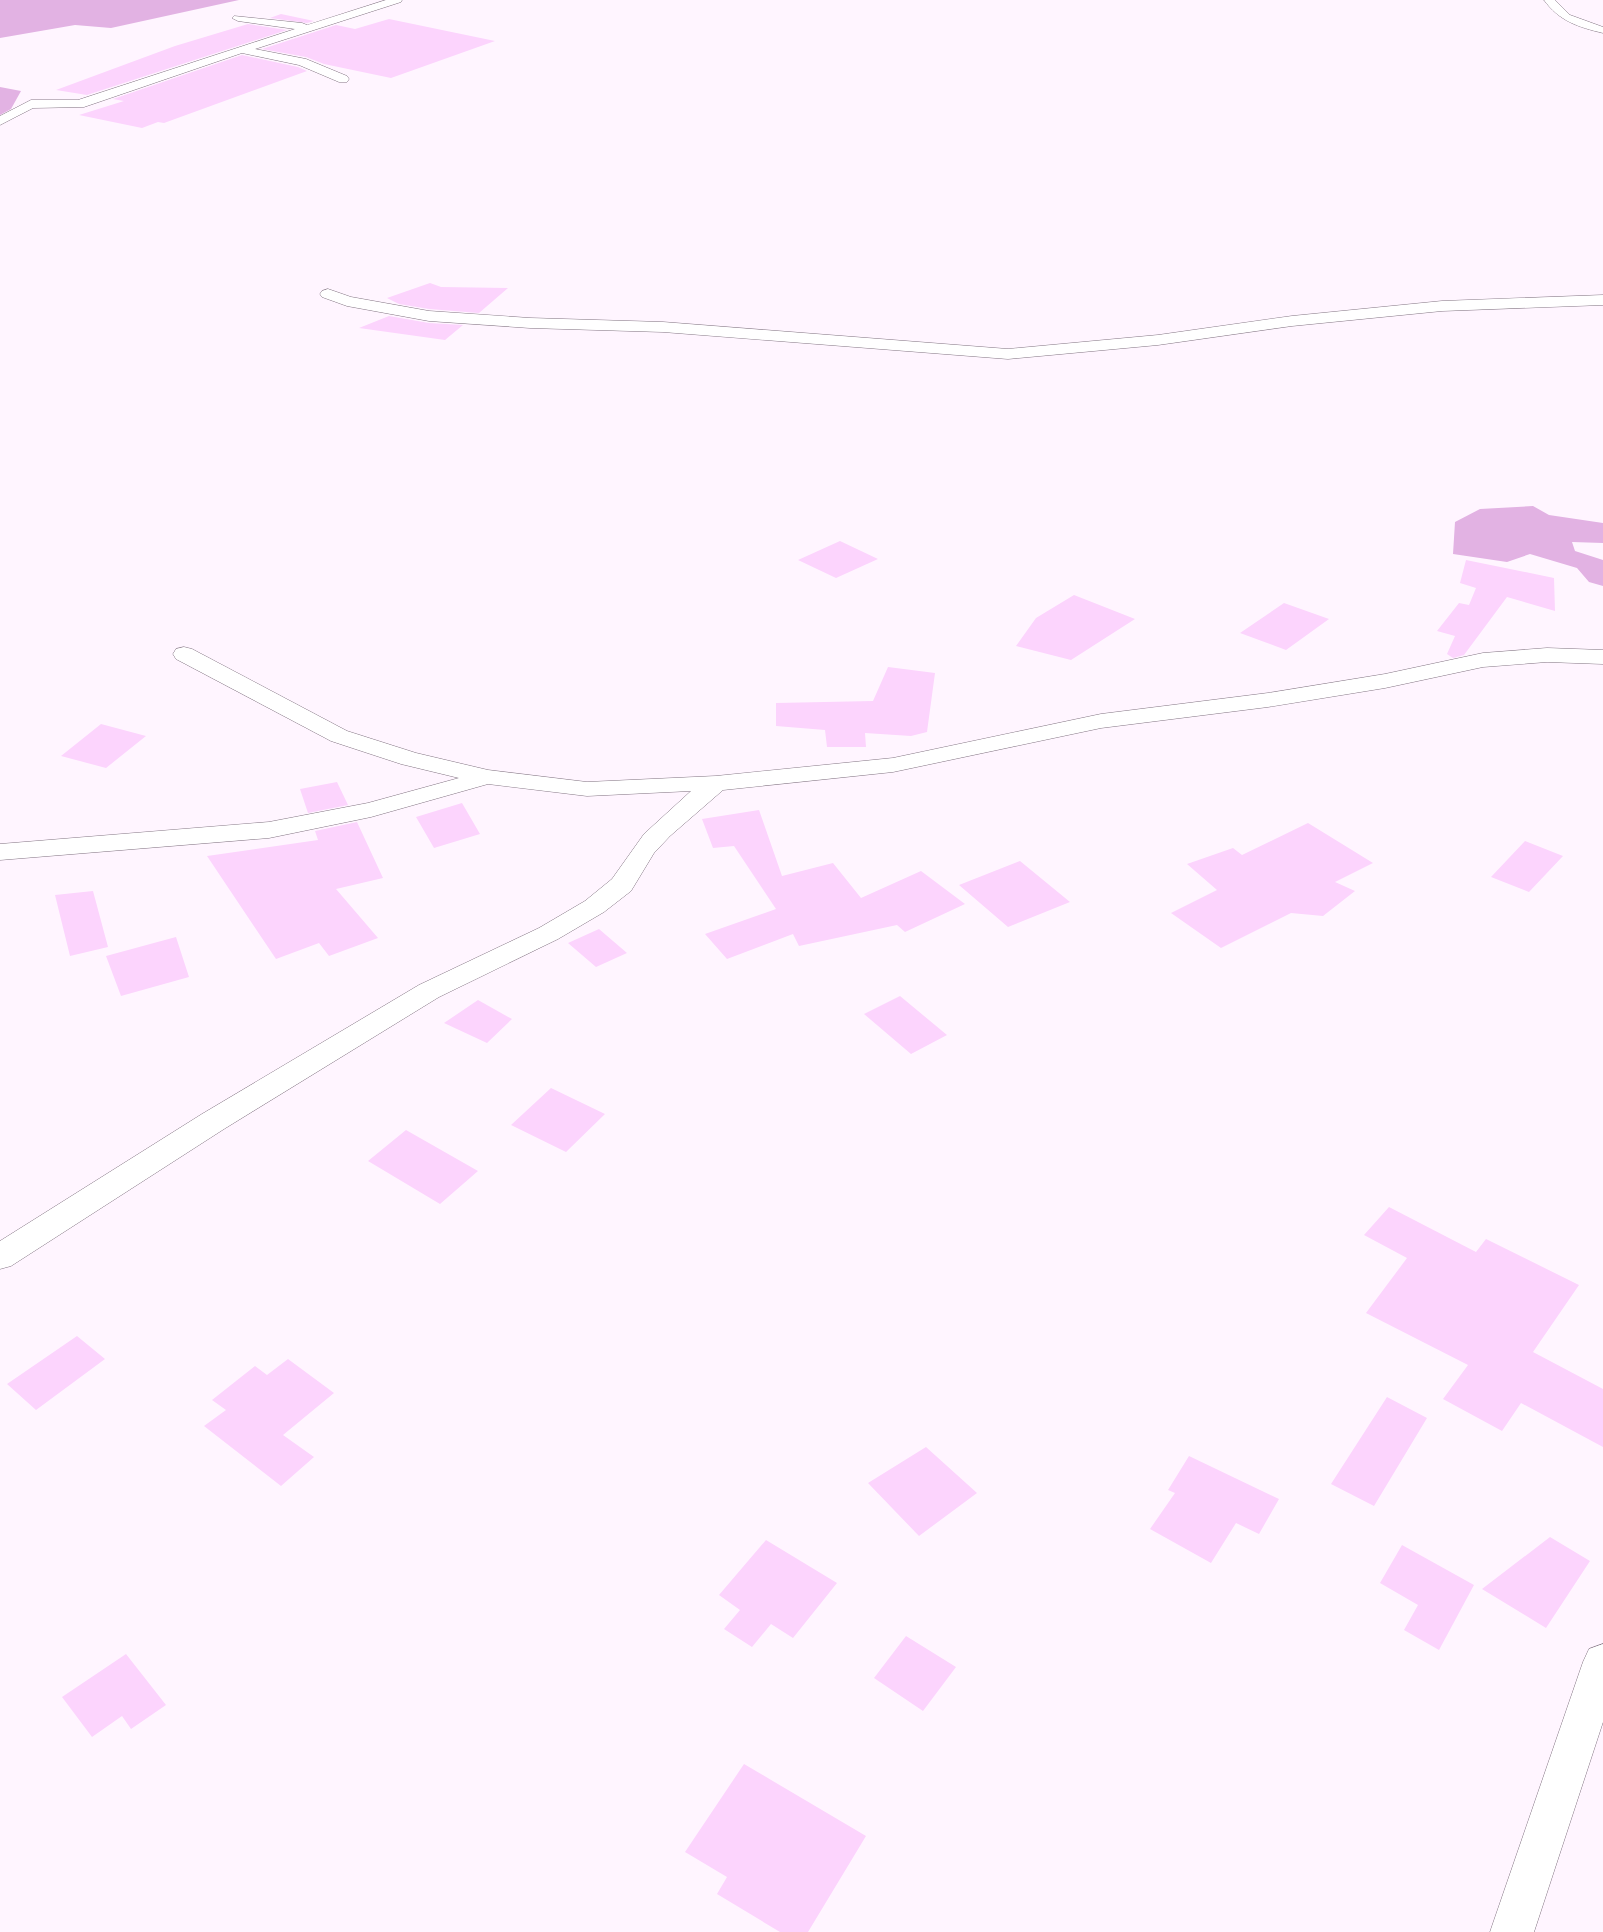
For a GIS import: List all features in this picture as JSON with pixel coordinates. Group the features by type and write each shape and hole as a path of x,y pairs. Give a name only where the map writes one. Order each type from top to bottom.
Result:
{"street":[{"path":"0,121 31,104 79,104 242,49 397,0"},
{"path":"1549,0 1558,13 1575,23 1603,30"},
{"path":"238,18 311,27"},
{"path":"242,49 302,62 343,79"},
{"path":"328,294 347,301 429,316 530,323 682,328 1008,354 1158,340 1292,320 1442,306 1603,300"},
{"path":"184,654 338,736 409,759 488,777 587,789 716,784 893,765 1101,720 1268,700 1356,686 1482,660 1547,656 1603,657"},
{"path":"0,852 269,830 371,810 488,777"},
{"path":"0,1257 143,1164 432,990 568,924 616,890 632,872 643,850 665,825 716,784"},
{"path":"1512,1932 1603,1662"}],"shaded area":[{"path":"0,0 239,0 111,28 75,25 0,38"},
{"path":"0,87 21,91 11,109 0,115"},
{"path":"1533,506 1549,515 1603,523 1603,543 1572,542 1575,551 1603,560 1603,586 1589,582 1577,568 1530,554 1507,562 1453,554 1455,522 1480,509"}],"building":[{"path":"281,14 314,21 307,23 270,18"},
{"path":"389,19 495,41 391,78 324,64 306,57 262,49 336,25 355,29"},
{"path":"248,24 287,30 87,95 56,90 175,46"},
{"path":"242,55 298,67 307,71 164,123 158,122 142,128 79,115 124,101 113,99"},
{"path":"430,283 441,287 508,288 479,313 429,309 399,304 387,298"},
{"path":"389,316 429,323 463,325 445,340 359,328"},
{"path":"840,541 878,559 836,578 798,560"},
{"path":"1466,560 1554,578 1555,611 1507,597 1464,655 1453,658 1447,654 1455,636 1437,631 1459,603 1469,605 1476,588 1460,583"},
{"path":"1074,595 1135,619 1071,660 1016,646 1036,618"},
{"path":"1284,603 1329,619 1286,650 1240,633"},
{"path":"888,667 935,673 927,732 911,736 865,733 866,747 827,747 825,730 776,726 776,703 873,701"},
{"path":"101,724 146,736 106,768 61,756"},
{"path":"337,782 348,805 308,813 300,789"},
{"path":"462,803 480,834 434,848 416,817"},
{"path":"759,810 782,876 833,863 861,898 921,871 965,904 905,932 897,925 799,946 793,934 727,959 705,934 776,909 734,846 713,848 702,819"},
{"path":"357,822 383,878 336,889 378,938 329,956 319,943 276,959 207,856 318,840 315,831"},
{"path":"1308,823 1373,863 1335,882 1355,891 1323,916 1291,913 1221,948 1171,913 1217,890 1187,864 1233,848 1242,855"},
{"path":"1525,841 1563,856 1529,892 1491,877"},
{"path":"1020,861 1070,902 1008,927 959,885"},
{"path":"93,891 108,947 70,956 55,895"},
{"path":"599,929 627,953 596,967 568,943"},
{"path":"176,937 189,977 121,996 106,956"},
{"path":"900,996 947,1035 911,1054 864,1014"},
{"path":"478,1000 512,1019 487,1043 444,1023"},
{"path":"551,1088 605,1114 566,1152 511,1125"},
{"path":"406,1130 478,1171 440,1204 368,1161"},
{"path":"1389,1207 1476,1252 1486,1239 1579,1285 1533,1352 1603,1389 1603,1447 1521,1403 1502,1431 1443,1399 1468,1365 1366,1313 1407,1258 1364,1235"},
{"path":"77,1336 105,1359 36,1410 7,1384"},
{"path":"288,1359 334,1393 283,1435 314,1457 281,1486 204,1426 226,1410 212,1400 255,1366 267,1375"},
{"path":"1387,1397 1427,1418 1374,1506 1331,1484"},
{"path":"926,1447 977,1493 919,1536 868,1483"},
{"path":"1189,1456 1279,1499 1259,1534 1236,1523 1211,1563 1150,1529 1175,1493 1168,1490"},
{"path":"1550,1537 1590,1561 1546,1628 1482,1589"},
{"path":"766,1540 837,1583 793,1638 771,1624 752,1647 724,1629 740,1610 719,1595"},
{"path":"1402,1545 1474,1585 1439,1650 1404,1630 1418,1605 1380,1583"},
{"path":"906,1636 956,1667 923,1711 874,1678"},
{"path":"126,1654 166,1705 131,1729 122,1716 92,1737 62,1697"},
{"path":"744,1764 866,1836 808,1932 780,1932 717,1894 727,1877 685,1852"}]}
